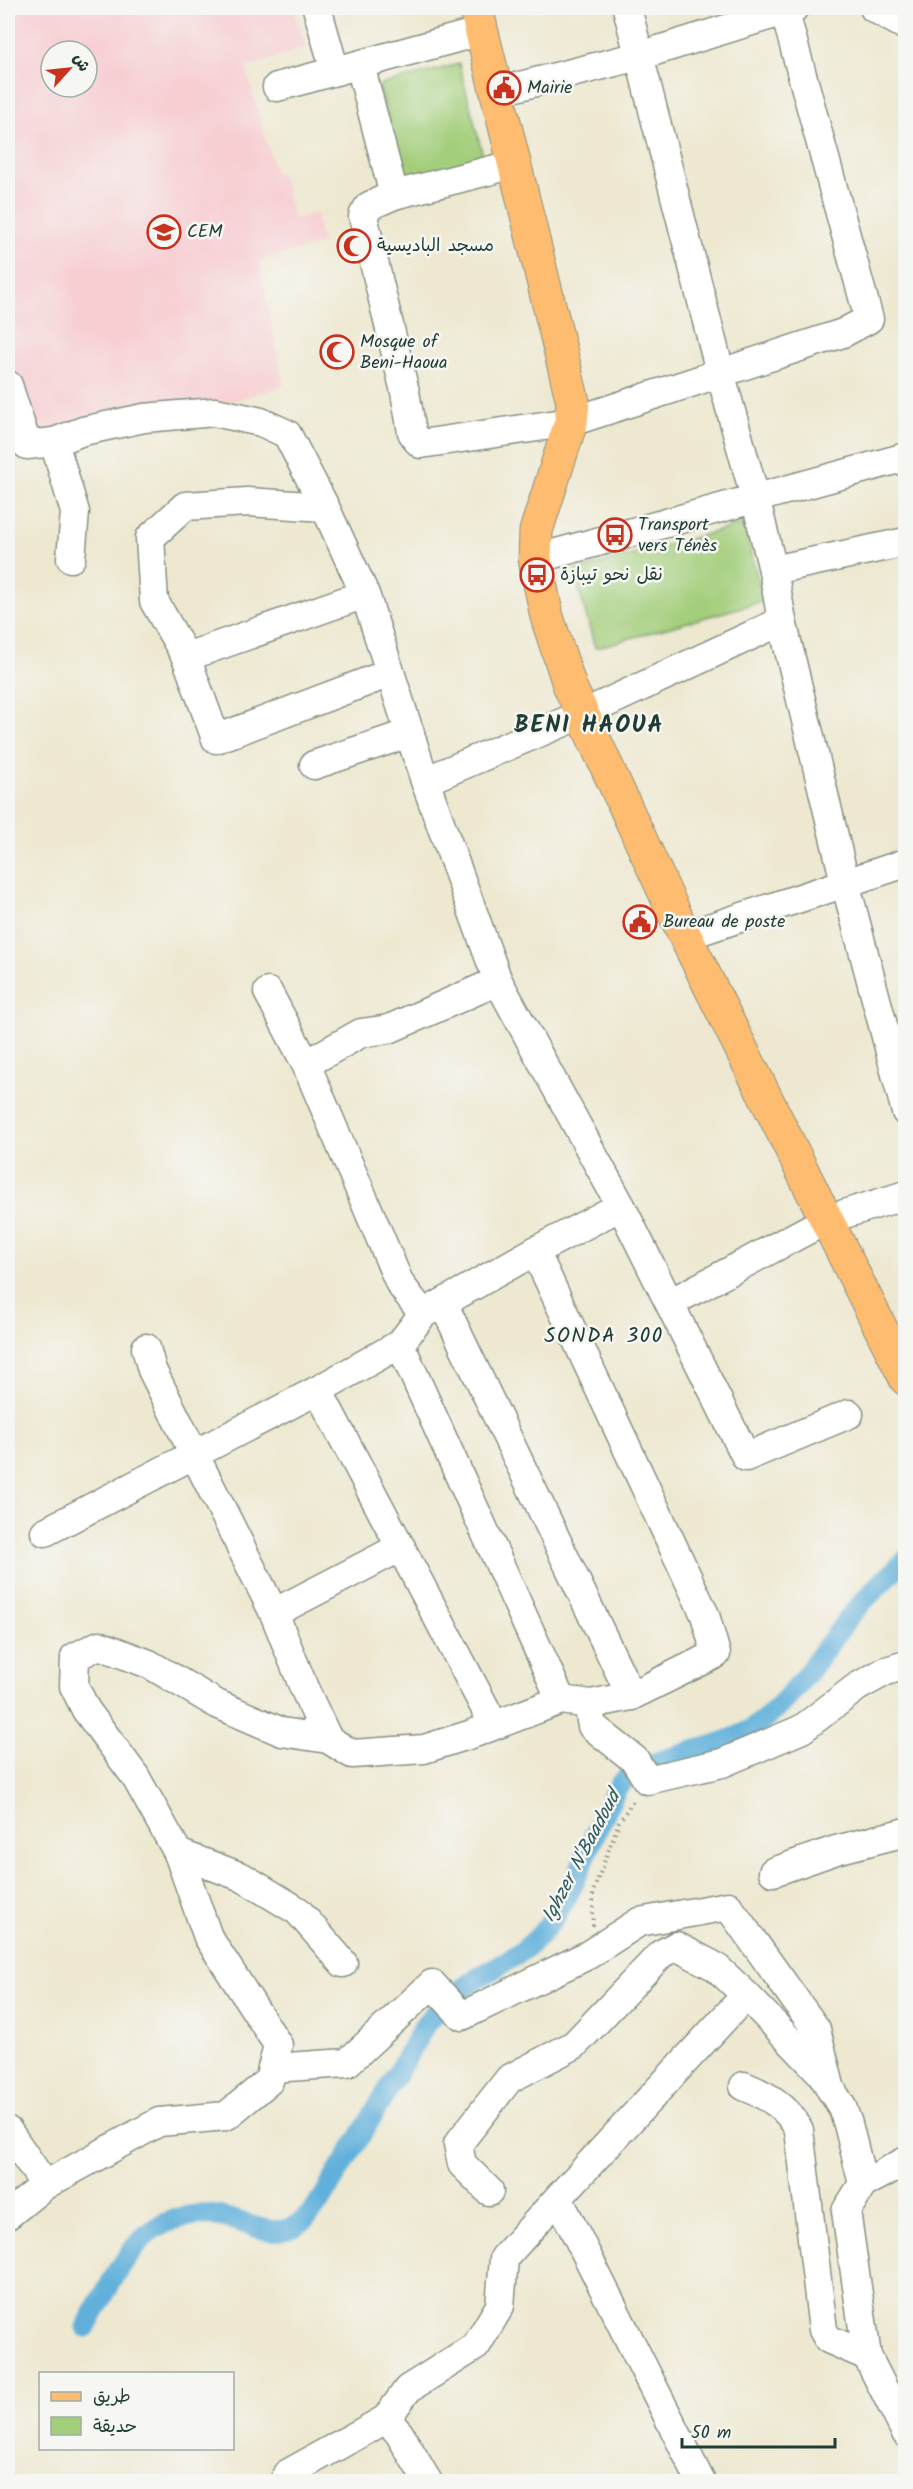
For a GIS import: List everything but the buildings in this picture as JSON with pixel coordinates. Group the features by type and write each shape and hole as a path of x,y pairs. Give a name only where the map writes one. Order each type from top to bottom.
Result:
{"main road":[{"path":"479,19 573,402 571,422 536,531 535,559 547,617 570,687 685,936 906,1379"}],"street":[{"path":"317,8 348,68 394,195"},
{"path":"627,8 720,372 755,497 773,570 782,621 845,882 906,1112"},
{"path":"496,92 639,56 789,8 869,319 843,333 571,422 421,444 412,432 405,392 363,216 369,206 394,195 515,164"},
{"path":"874,8 906,26"},
{"path":"277,87 348,68 479,19"},
{"path":"8,384 27,445 54,442 83,431 144,418 215,412 261,422 286,434 325,507 365,594 425,781 498,981 621,1206 746,1457 849,1414"},
{"path":"54,442 75,512 71,558"},
{"path":"535,559 906,457"},
{"path":"325,507 247,502 185,506 150,538 154,601 186,657 216,739 390,673"},
{"path":"773,570 906,542"},
{"path":"186,657 365,594"},
{"path":"425,781 582,714 782,621"},
{"path":"314,765 410,733"},
{"path":"685,936 906,864"},
{"path":"306,1064 361,1033 389,1029 498,981"},
{"path":"267,992 306,1064 400,1284 433,1309 631,1696"},
{"path":"670,1303 828,1219 906,1195"},
{"path":"45,1532 318,1390 400,1344 433,1309 535,1251 621,1206"},
{"path":"8,2215 45,2184 159,2122 226,2116 269,2081 278,2045 208,1937 178,1853 135,1776 86,1710 74,1686 75,1657 99,1645 149,1664 218,1704 282,1732 328,1739 352,1754 424,1749 494,1725 574,1702 631,1696 716,1654 705,1615 535,1251"},
{"path":"400,1344 574,1702 592,1726 641,1770 722,1763 802,1729 857,1687 886,1671 906,1665"},
{"path":"146,1348 152,1370 274,1613 304,1688 328,1739"},
{"path":"318,1390 494,1725"},
{"path":"274,1613 401,1547"},
{"path":"773,1872 836,1850 906,1832"},
{"path":"178,1853 242,1877 298,1911 343,1963"},
{"path":"272,2068 347,2063 432,1984 462,2016 592,1952 639,1922 728,1906 816,2030 831,2090"},
{"path":"489,2191 462,2164 458,2144 509,2079 574,2044 661,1954 676,1946 716,1967 810,2060 831,2090 848,2124 862,2184"},
{"path":"286,2474 386,2419 408,2389 476,2346 500,2306 504,2259 746,1995"},
{"path":"744,2086 768,2096 791,2115 799,2130 823,2330 828,2339 867,2356"},
{"path":"8,2131 45,2184"},
{"path":"906,2161 862,2184 846,2211 867,2356 906,2433"},
{"path":"558,2198 701,2481"},
{"path":"386,2419 399,2433 428,2481"}],"path":[{"path":"592,1952 593,1892 641,1770"}],"shaded area":[{"name":"CEM","path":"8,8 294,8 306,47 246,68 275,172 281,172 294,219 316,213 322,244 259,261 284,386 38,457 8,389"}],"green space":[{"path":"459,64 485,163 405,183 379,85"},
{"path":"743,524 764,601 595,648 574,571"}],"waterway":[{"name":"Ighzer N'Baadoud","path":"86,2327 114,2277 132,2251 157,2227 175,2219 193,2215 213,2215 261,2229 281,2230 291,2228 306,2218 326,2192 426,2023 460,1990 525,1949 551,1922 569,1893 611,1799 621,1783 633,1773 648,1766 724,1742 757,1725 796,1687 857,1608 906,1560"}],"place":[{"name":"Mairie","path":"504,88"},
{"name":"CEM","path":"164,232"},
{"name":"مسجد الباديسية","path":"354,246"},
{"name":"Mosque of Beni-Haoua","path":"337,352"},
{"name":"Transport vers Ténès","path":"615,535"},
{"name":"نقل نحو تيبازة","path":"537,575"},
{"name":"Bureau de poste","path":"640,922"}],"district":[{"name":"BENI HAOUA","path":"589,725"},
{"name":"SONDA 300","path":"604,1336"}]}
